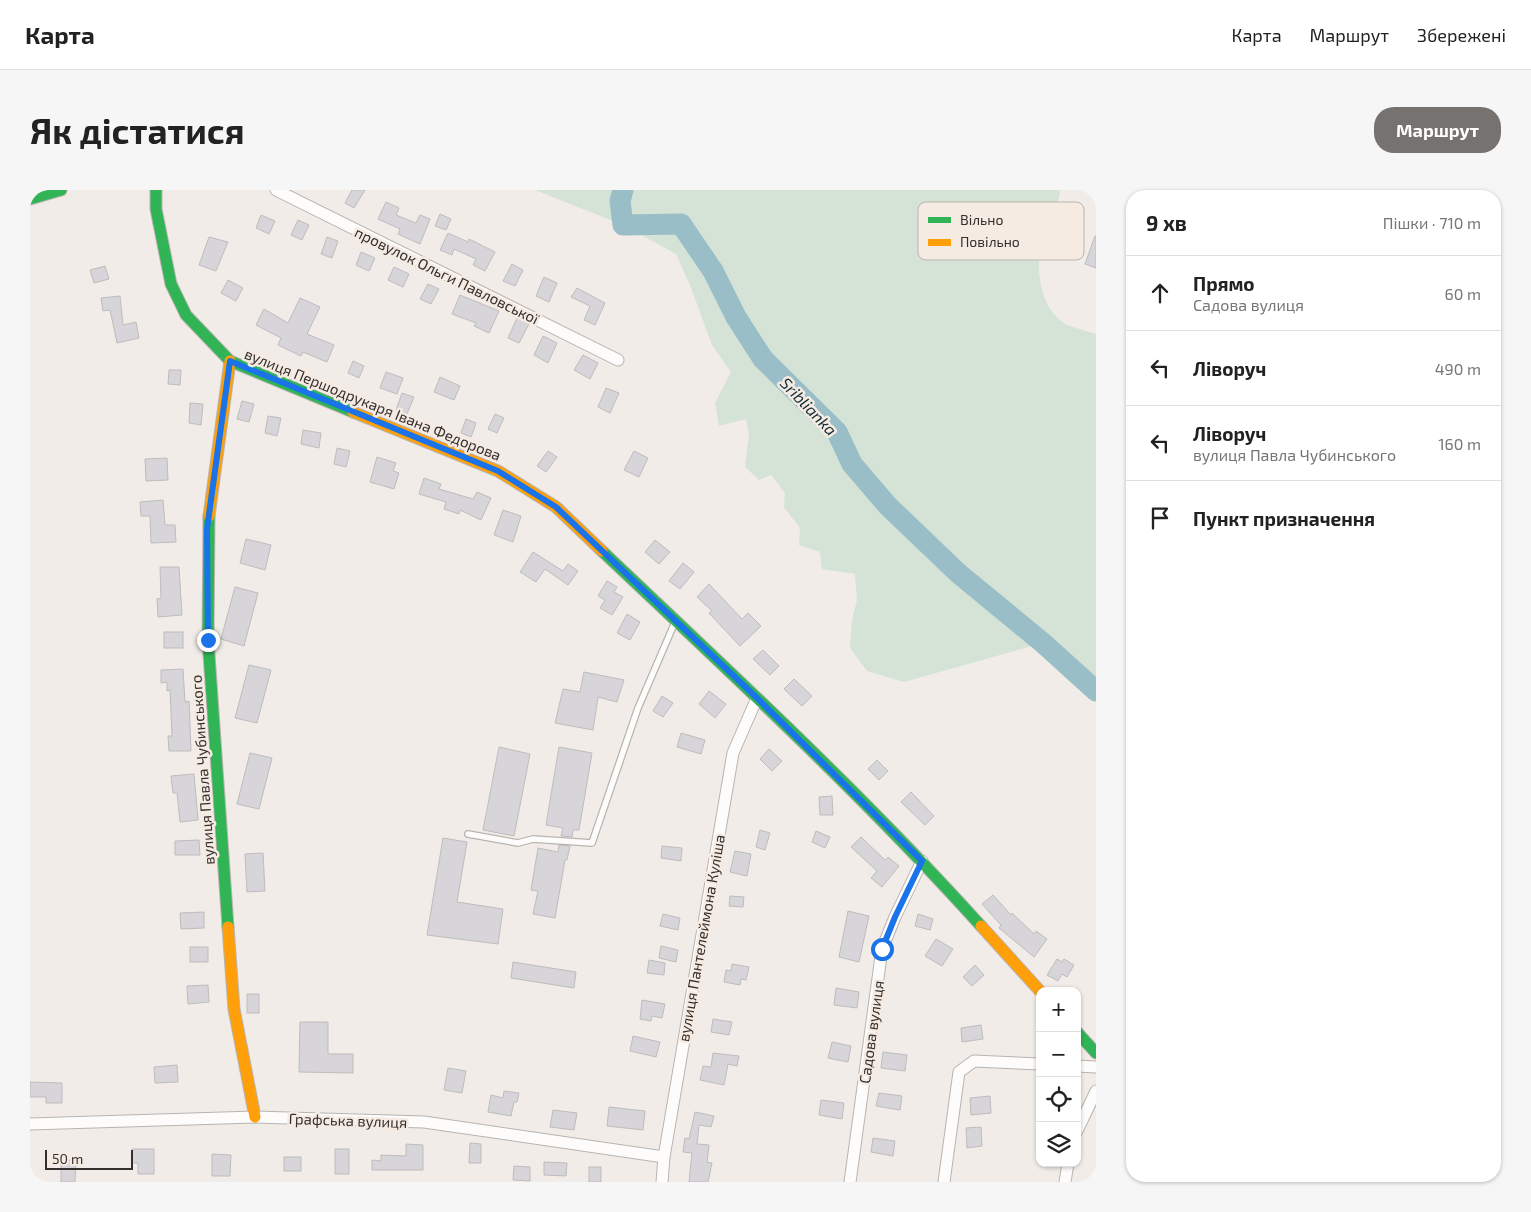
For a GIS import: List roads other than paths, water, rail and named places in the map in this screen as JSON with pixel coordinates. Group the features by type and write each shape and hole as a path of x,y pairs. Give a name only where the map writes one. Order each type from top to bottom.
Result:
{"street":[{"path":"30,199 61,190"},
{"name":"вулиця Першодрукаря Івана Федорова","path":"156,190 156,209 171,284 186,316 230,361 498,471 556,507 757,698 922,861 1036,987"},
{"name":"провулок Ольги Павловської","path":"276,190 618,360"},
{"name":"вулиця Павла Чубинського","path":"230,361 207,529 208,640 234,1009 255,1117"},
{"name":"вулиця Пантелеймона Куліша","path":"662,1182 664,1157 733,753 757,698"},
{"name":"Садова вулиця","path":"850,1182 882,949 922,861"},
{"path":"1081,1036 1096,1052"},
{"path":"944,1182 959,1072 974,1061 1036,1064"},
{"path":"1081,1066 1096,1067"},
{"path":"1080,1122 1096,1091"},
{"name":"Графська вулиця","path":"30,1124 255,1117 424,1122 664,1157"},
{"path":"1065,1182 1067,1167"}],"lane":[{"path":"468,834 518,843 533,839 592,843 638,708 676,620"}],"waterway":[{"name":"Sriblianka","path":"623,190 620,201 623,225 681,224 713,271 736,317 763,359 837,432 852,464 888,506 958,573 1043,643 1096,691"}]}
